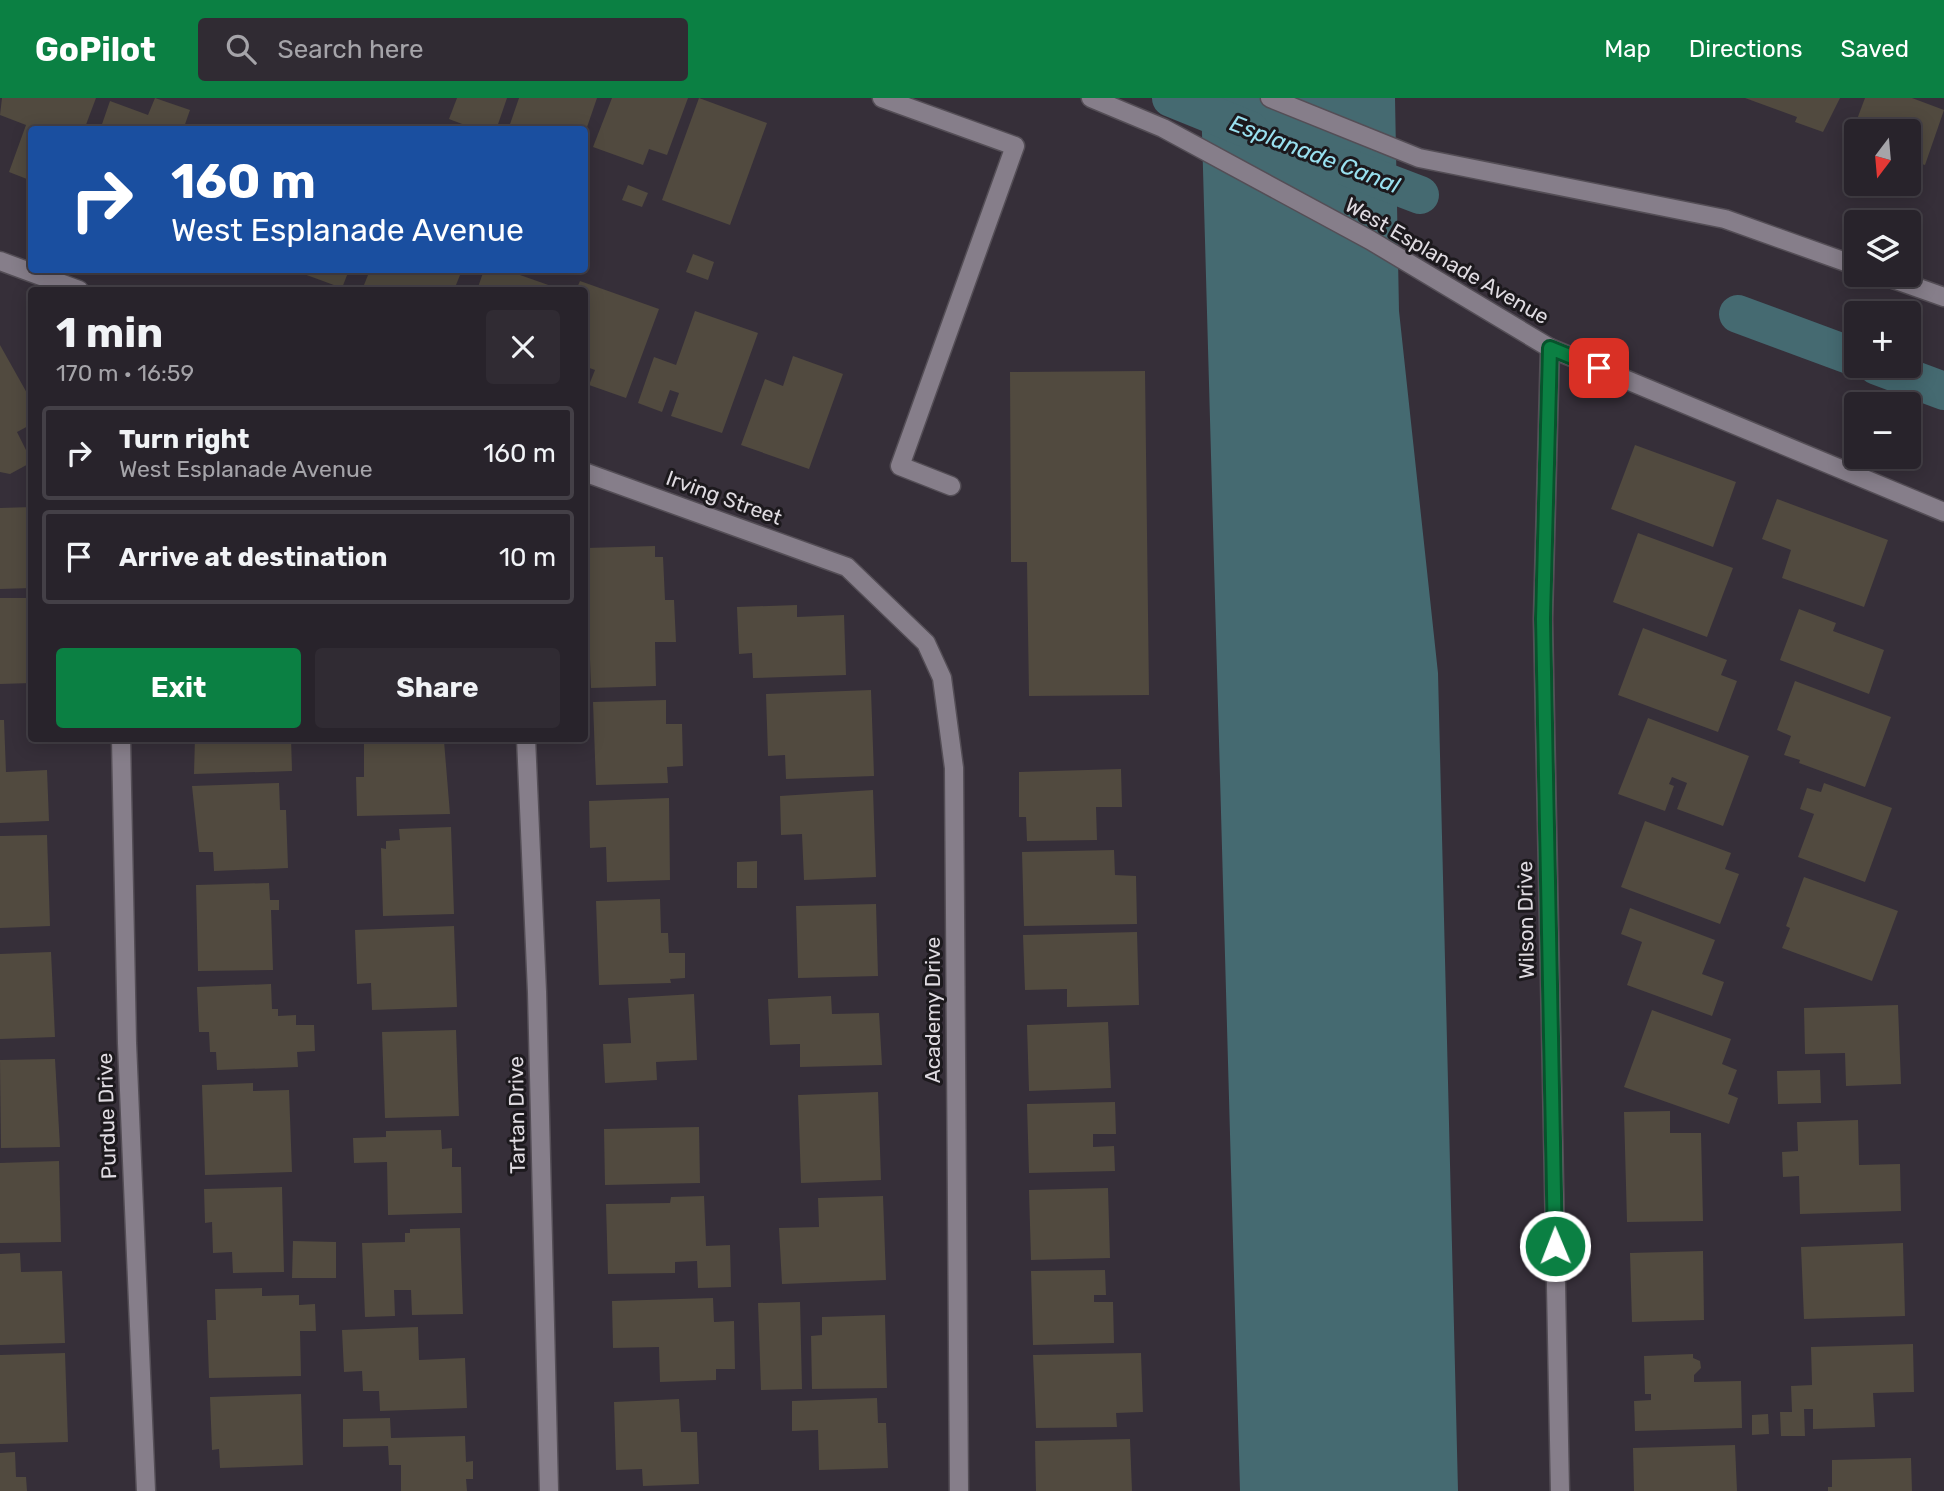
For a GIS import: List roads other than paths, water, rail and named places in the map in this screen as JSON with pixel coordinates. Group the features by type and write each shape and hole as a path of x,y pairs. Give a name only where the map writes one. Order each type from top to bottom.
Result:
{"street":[{"path":"882,98 1015,146 900,466 951,486"},
{"name":"West Esplanade Avenue","path":"1091,98 1163,128 1423,272 1550,348 1944,512"},
{"path":"1270,98 1419,158 1725,219 1844,261"},
{"path":"0,261 28,271"},
{"path":"33,273 71,287"},
{"path":"1916,287 1944,297"},
{"name":"Wilson Drive","path":"1550,348 1543,619 1560,1491"},
{"name":"Irving Street","path":"588,473 848,567"},
{"name":"Academy Drive","path":"848,567 926,643 942,678 954,768 959,1491"},
{"name":"Purdue Drive","path":"121,742 127,1043 146,1491"},
{"name":"Tartan Drive","path":"526,742 537,992 549,1491"}],"water":[{"path":"1201,98 1395,98 1399,311 1438,673 1458,1491 1240,1491"}],"waterway":[{"name":"Esplanade Canal","path":"1171,98 1250,130"},
{"name":"Esplanade Canal","path":"1349,168 1420,195"},
{"name":"Esplanade Canal","path":"1738,314 1844,353"},
{"name":"Esplanade Canal","path":"1909,378 1944,391"}]}
